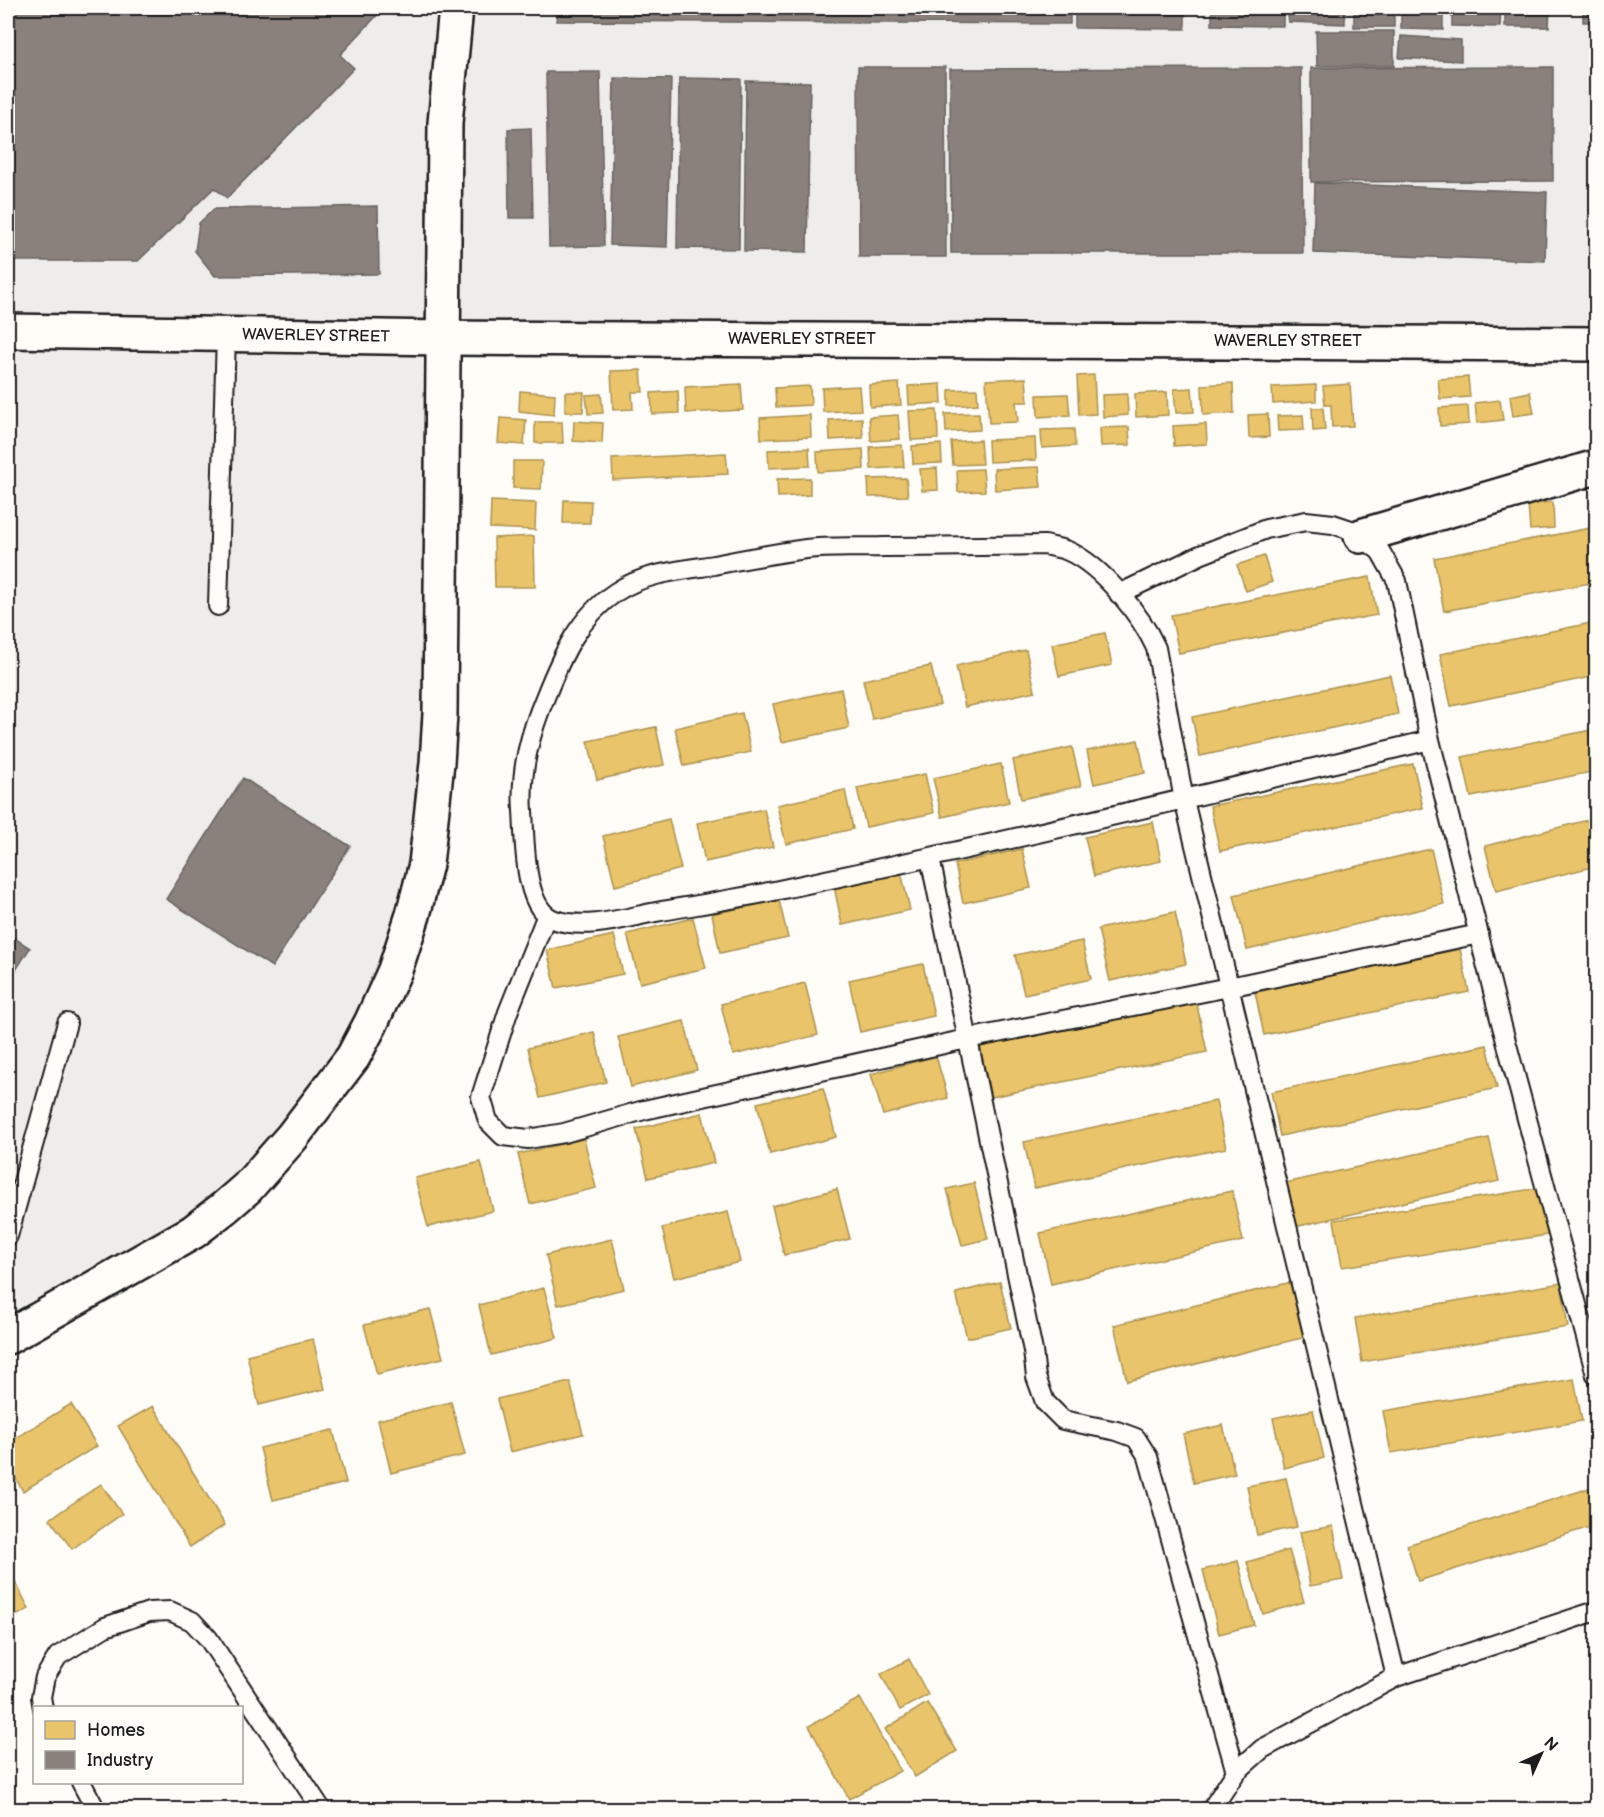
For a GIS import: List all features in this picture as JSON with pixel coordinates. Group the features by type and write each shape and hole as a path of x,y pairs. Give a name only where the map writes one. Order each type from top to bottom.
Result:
{"street":[{"path":"8,1337 193,1232 247,1188 292,1137 352,1057 371,1023 395,970 413,915 426,864 437,763 440,702 445,123 456,8"},
{"name":"WAVERLEY STREET","path":"8,331 442,338 1596,344"},
{"path":"1361,536 1596,467"}],"lane":[{"path":"218,606 226,335"},
{"path":"1119,594 1200,555 1266,529 1306,521 1333,524 1361,536 1380,551 1397,581 1430,740 1499,1015 1596,1375"},
{"path":"1396,1677 1184,800 1156,648 1148,631 1101,575 1068,551 1045,545 809,549 675,571 628,584 597,606 582,622 554,675 539,712 524,764 522,795 527,866 536,901 546,916 561,922 592,923 733,899 930,858 1184,800 1430,740"},
{"path":"930,858 1033,1351 1036,1377 1045,1402 1063,1420 1117,1431 1136,1438 1148,1457 1236,1772"},
{"path":"546,916 508,1012 481,1097 488,1121 504,1136 528,1138 564,1133 644,1110 967,1039 1479,934"},
{"path":"8,1236 68,1023"},
{"path":"43,1706 41,1697 45,1677 58,1656 105,1627 149,1612 170,1611 192,1621 208,1638 322,1809"},
{"path":"1211,1809 1236,1772 1262,1749 1396,1677 1596,1611"},
{"path":"82,1784 96,1809"}],"shaded area":[{"path":"8,8 1596,8 1596,333 432,329 422,830 394,933 352,1028 243,1177 182,1222 8,1324"}],"building: Homes":[{"path":"641,370 643,392 632,392 633,409 613,410 611,371"},
{"path":"1094,375 1096,414 1079,415 1077,376"},
{"path":"1468,377 1470,397 1440,399 1438,379"},
{"path":"1026,378 1028,402 1016,402 1018,422 989,423 986,380"},
{"path":"899,383 901,405 870,407 869,385"},
{"path":"1233,383 1234,413 1203,415 1202,385"},
{"path":"741,384 743,410 686,413 685,387"},
{"path":"941,384 942,403 909,405 908,386"},
{"path":"1350,384 1353,426 1332,427 1331,405 1325,405 1323,386"},
{"path":"1316,385 1316,401 1273,404 1272,387"},
{"path":"810,386 811,405 776,407 775,388"},
{"path":"859,386 861,410 823,412 822,388"},
{"path":"1192,388 1194,412 1176,413 1174,389"},
{"path":"977,389 978,404 949,406 949,390"},
{"path":"520,391 555,394 554,415 519,411"},
{"path":"678,391 679,413 652,414 651,393"},
{"path":"565,392 584,392 583,412 565,412"},
{"path":"1167,392 1168,415 1136,417 1135,394"},
{"path":"1530,392 1534,413 1513,416 1510,396"},
{"path":"601,394 603,413 588,414 586,395"},
{"path":"1068,394 1070,415 1038,417 1037,395"},
{"path":"1127,394 1128,415 1103,417 1102,395"},
{"path":"1500,400 1503,420 1477,423 1475,403"},
{"path":"1468,406 1469,424 1440,426 1439,408"},
{"path":"1312,408 1323,408 1325,430 1313,431"},
{"path":"937,410 938,439 911,440 909,411"},
{"path":"979,413 980,430 946,432 945,414"},
{"path":"1268,414 1269,437 1249,438 1248,415"},
{"path":"810,415 811,437 761,439 760,418"},
{"path":"898,415 900,439 871,441 869,417"},
{"path":"1303,415 1304,430 1278,431 1277,416"},
{"path":"500,418 526,420 524,445 498,443"},
{"path":"862,418 863,438 830,440 829,420"},
{"path":"574,421 603,423 602,443 573,441"},
{"path":"535,422 562,422 563,443 535,443"},
{"path":"1206,424 1207,444 1174,446 1173,426"},
{"path":"1129,427 1130,445 1101,446 1100,428"},
{"path":"1074,429 1075,446 1042,448 1041,430"},
{"path":"1035,438 1036,460 989,462 988,440"},
{"path":"980,440 982,464 953,465 951,442"},
{"path":"941,444 942,463 913,464 912,446"},
{"path":"902,445 904,467 871,469 870,447"},
{"path":"809,448 810,466 769,468 768,450"},
{"path":"863,449 864,469 818,472 817,452"},
{"path":"726,453 728,474 613,480 612,459"},
{"path":"513,461 542,461 541,489 513,488"},
{"path":"1039,467 1041,487 995,490 994,469"},
{"path":"937,468 938,490 922,491 920,469"},
{"path":"983,469 985,491 958,492 957,470"},
{"path":"810,478 810,495 778,497 777,479"},
{"path":"906,478 908,496 869,497 868,479"},
{"path":"564,500 591,501 590,523 563,523"},
{"path":"491,501 536,503 535,530 490,528"},
{"path":"1553,502 1554,528 1530,530 1528,504"},
{"path":"1596,527 1596,582 1444,611 1434,558"},
{"path":"534,536 535,587 495,587 494,538"},
{"path":"1264,556 1272,582 1246,591 1237,565"},
{"path":"1370,577 1377,615 1179,653 1171,615"},
{"path":"1596,622 1596,676 1451,706 1440,654"},
{"path":"1105,633 1112,665 1059,676 1052,644"},
{"path":"1026,650 1035,691 965,707 956,666"},
{"path":"931,666 940,705 872,719 863,680"},
{"path":"1390,675 1398,714 1200,756 1192,717"},
{"path":"841,689 849,728 782,742 773,704"},
{"path":"742,713 751,752 684,766 675,728"},
{"path":"656,727 664,765 597,780 588,741"},
{"path":"1596,729 1596,771 1471,797 1462,757"},
{"path":"1138,740 1145,773 1094,784 1087,751"},
{"path":"1072,747 1081,786 1021,799 1013,760"},
{"path":"1001,764 1009,802 942,817 933,778"},
{"path":"1413,764 1423,808 1220,851 1210,806"},
{"path":"925,774 934,813 866,827 857,788"},
{"path":"845,790 853,829 786,844 777,805"},
{"path":"764,809 773,847 705,862 697,823"},
{"path":"1596,818 1596,866 1496,891 1485,846"},
{"path":"669,819 681,869 615,886 603,836"},
{"path":"1153,822 1161,861 1094,876 1085,837"},
{"path":"1022,849 1031,888 963,903 955,864"},
{"path":"1431,849 1444,904 1247,950 1234,895"},
{"path":"901,872 910,910 842,925 834,886"},
{"path":"779,900 788,938 720,953 712,914"},
{"path":"1175,912 1186,964 1110,981 1098,929"},
{"path":"693,918 706,968 640,983 627,934"},
{"path":"614,935 623,974 556,988 547,950"},
{"path":"1082,941 1091,979 1024,994 1015,955"},
{"path":"1460,949 1469,992 1264,1035 1255,992"},
{"path":"923,964 934,1016 860,1032 849,980"},
{"path":"805,983 818,1035 733,1055 721,1004"},
{"path":"1196,1001 1207,1052 991,1097 980,1046"},
{"path":"684,1021 697,1070 631,1087 618,1037"},
{"path":"594,1032 606,1082 540,1098 528,1048"},
{"path":"1487,1045 1497,1088 1280,1136 1271,1092"},
{"path":"936,1056 948,1098 883,1115 871,1074"},
{"path":"823,1088 836,1137 770,1154 757,1103"},
{"path":"1216,1101 1226,1148 1034,1188 1024,1142"},
{"path":"702,1113 714,1163 648,1178 636,1129"},
{"path":"1489,1138 1499,1181 1294,1227 1285,1183"},
{"path":"584,1139 596,1188 530,1204 518,1154"},
{"path":"481,1162 493,1211 428,1227 415,1178"},
{"path":"974,1183 988,1239 962,1245 947,1189"},
{"path":"1540,1188 1547,1235 1342,1267 1334,1220"},
{"path":"837,1189 850,1239 784,1255 772,1206"},
{"path":"1232,1191 1243,1241 1051,1284 1040,1233"},
{"path":"728,1212 740,1262 674,1278 662,1228"},
{"path":"612,1239 624,1289 558,1305 546,1255"},
{"path":"1000,1282 1011,1328 967,1338 956,1293"},
{"path":"1292,1282 1306,1337 1127,1381 1114,1325"},
{"path":"1561,1283 1568,1327 1362,1362 1355,1318"},
{"path":"544,1288 557,1338 491,1355 479,1305"},
{"path":"430,1309 443,1358 377,1374 364,1325"},
{"path":"313,1339 325,1389 259,1405 247,1355"},
{"path":"1574,1379 1582,1421 1391,1453 1383,1411"},
{"path":"570,1382 583,1434 510,1452 497,1399"},
{"path":"451,1402 465,1455 391,1473 378,1420"},
{"path":"71,1404 97,1446 23,1491 8,1465 8,1443"},
{"path":"153,1406 225,1525 190,1547 118,1426"},
{"path":"1313,1410 1324,1458 1284,1468 1273,1418"},
{"path":"1223,1425 1235,1474 1194,1483 1183,1434"},
{"path":"333,1430 346,1483 273,1500 260,1448"},
{"path":"1286,1478 1297,1527 1257,1535 1247,1486"},
{"path":"101,1484 122,1514 72,1549 50,1519"},
{"path":"1590,1488 1596,1509 1596,1525 1418,1581 1407,1545"},
{"path":"1333,1526 1343,1580 1310,1586 1300,1532"},
{"path":"1289,1550 1304,1602 1263,1614 1247,1562"},
{"path":"1238,1561 1254,1625 1219,1634 1203,1570"},
{"path":"8,1567 29,1609 8,1620"},
{"path":"909,1659 928,1695 900,1710 881,1674"},
{"path":"860,1698 900,1771 849,1799 809,1726"},
{"path":"927,1703 957,1751 915,1777 885,1729"}],"building: Industry":[{"path":"8,8 384,8 340,55 354,68 227,198 214,188 138,261 8,261"},
{"path":"557,8 1070,8 1070,24 557,21"},
{"path":"1075,8 1185,8 1185,29 1075,28"},
{"path":"1212,8 1283,8 1283,26 1212,25"},
{"path":"1288,8 1345,8 1345,24 1288,22"},
{"path":"1354,8 1394,8 1394,27 1354,27"},
{"path":"1401,8 1443,8 1443,30 1401,29"},
{"path":"1452,8 1501,8 1500,27 1452,26"},
{"path":"1505,8 1550,8 1549,27 1505,27"},
{"path":"1583,8 1596,8 1596,22 1583,22"},
{"path":"1316,31 1394,31 1394,66 1317,66"},
{"path":"1401,36 1461,40 1461,61 1399,58"},
{"path":"858,67 945,67 946,257 859,257"},
{"path":"1553,67 1553,181 1311,182 1311,68"},
{"path":"1301,68 1303,253 951,253 950,69"},
{"path":"546,72 600,72 604,246 549,247"},
{"path":"614,78 671,79 667,247 610,245"},
{"path":"679,78 741,79 739,249 677,248"},
{"path":"746,81 810,82 807,252 744,251"},
{"path":"531,128 533,218 509,218 508,129"},
{"path":"1315,183 1547,192 1545,261 1313,253"},
{"path":"378,206 379,274 215,276 195,251 199,223 214,209"},
{"path":"243,778 350,846 272,967 166,899"},
{"path":"8,934 30,948 11,978 8,976"}]}
